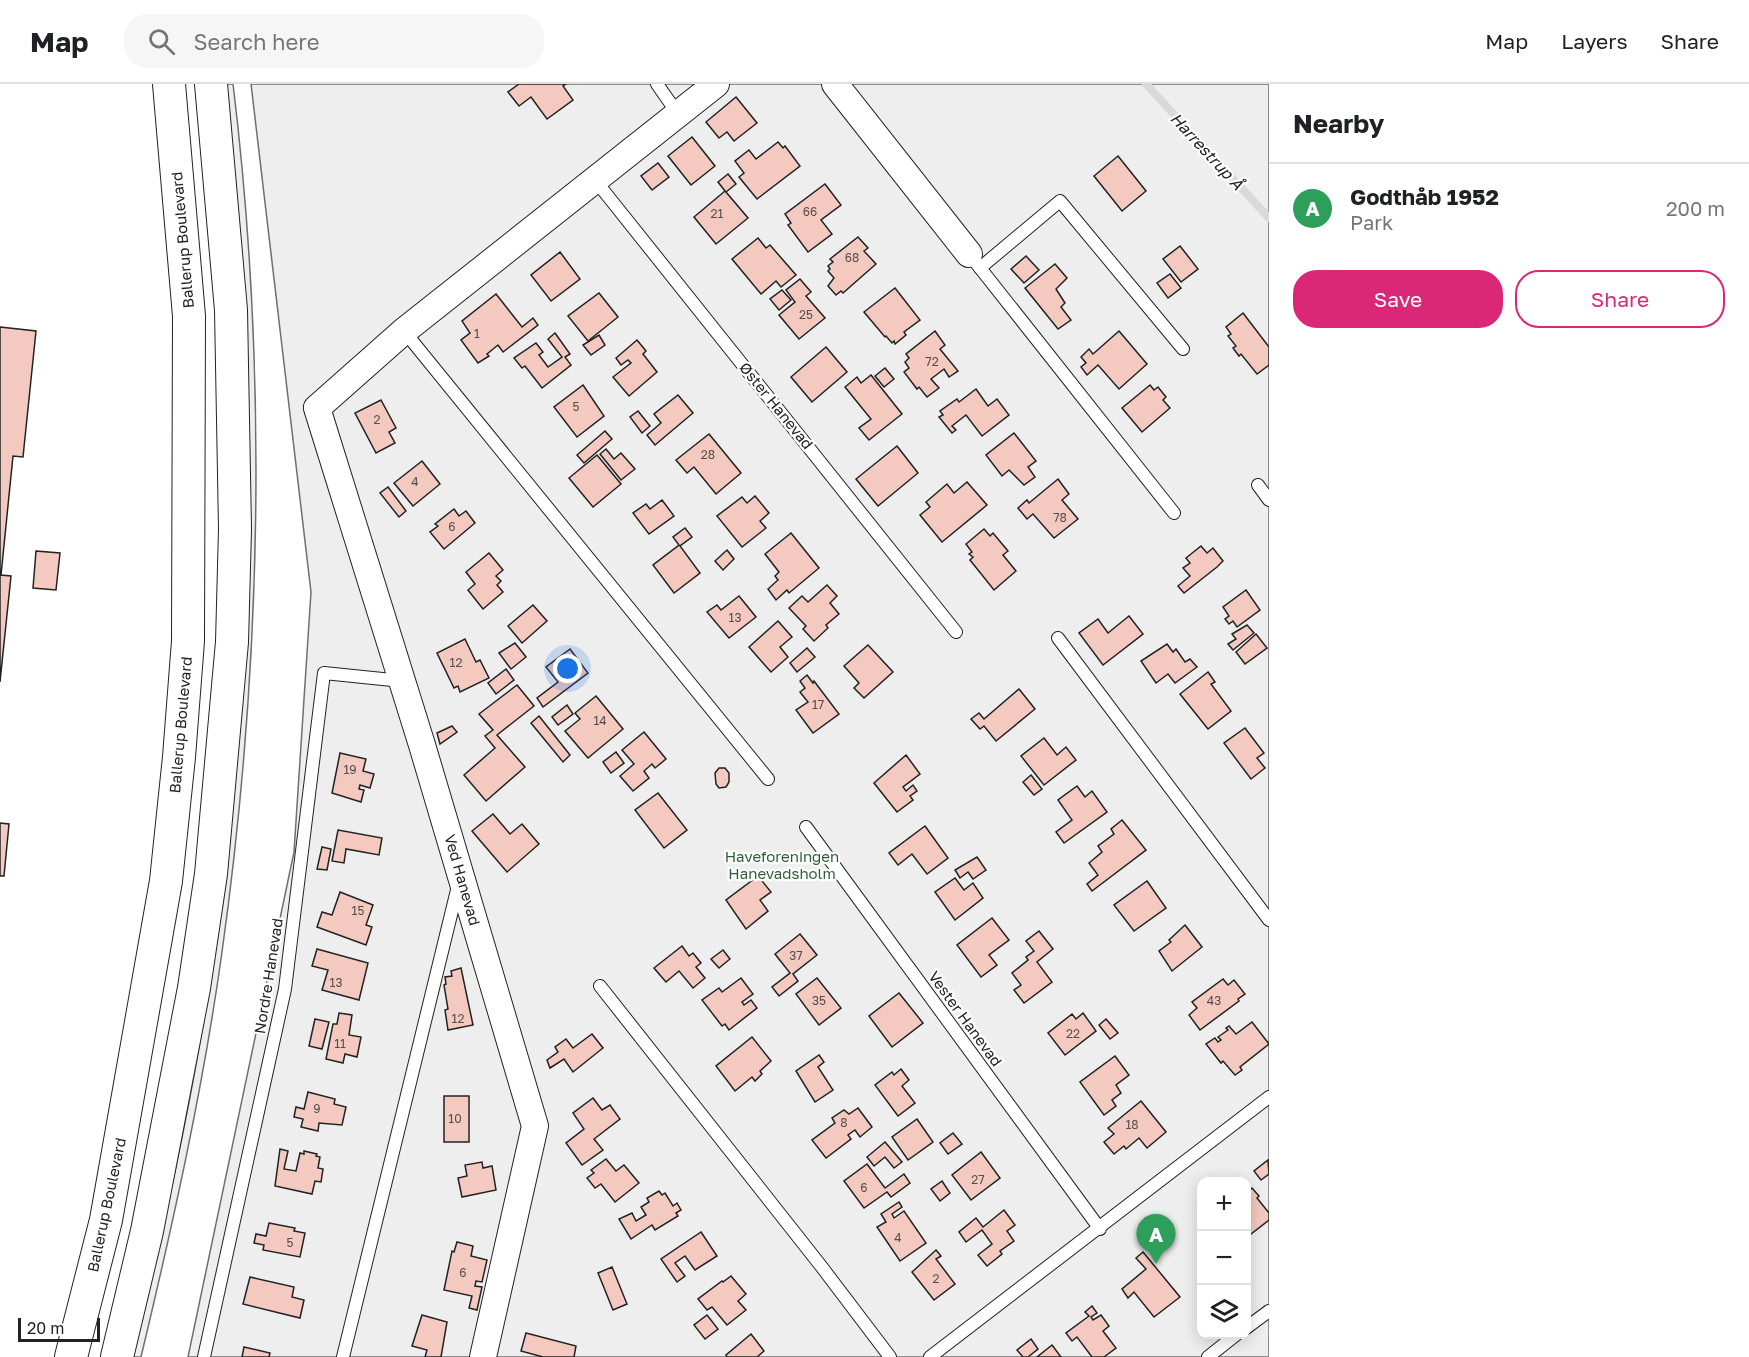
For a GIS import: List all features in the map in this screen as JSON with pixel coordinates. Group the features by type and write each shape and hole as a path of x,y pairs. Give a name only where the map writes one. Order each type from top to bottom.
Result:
{"street":[{"name":"Ballerup Boulevard","path":"71,1357 106,1220 149,980 166,881 182,722 188,640 189,316 169,84"},
{"path":"117,1357 147,1231 194,988 211,874 232,642 235,529 231,310 211,84"},
{"path":"404,331 716,84"},
{"path":"835,84 975,261"},
{"name":"Ved Hanevad","path":"404,331 317,408 402,681 535,1126 483,1357"}],"lane":[{"path":"657,84 678,114"},
{"name":"Øster Hanevad","path":"595,180 956,633"},
{"path":"1174,513 975,261 1060,201 1183,349"},
{"path":"404,331 768,779"},
{"path":"1258,485 1269,500"},
{"path":"1058,638 1269,920"},
{"name":"Nordre Hanevad","path":"204,1357 285,989 324,673 402,681"},
{"name":"Vester Hanevad","path":"806,827 1100,1229"},
{"path":"343,1357 461,876"},
{"path":"600,986 890,1357"},
{"path":"930,1357 1100,1229 1269,1097"},
{"path":"1251,1324 1269,1311"},
{"path":"1208,1357 1233,1339"}],"green space":[{"path":"225,84 233,84 252,300 256,518 246,736 222,952 206,1054 176,1206 141,1357 132,1357 193,1083 219,916"},
{"name":"Haveforeningen Hanevadsholm","path":"251,84 1269,84 1269,1357 188,1357 294,852 311,592"}],"building":[{"path":"519,84 566,84 563,86 573,100 547,119 531,97 519,106 508,92"},
{"path":"736,97 757,123 734,141 727,132 719,138 706,122"},
{"path":"692,137 715,166 691,185 668,156"},
{"path":"778,142 783,148 785,146 800,166 757,199 739,177 744,173 735,161 749,150 756,159"},
{"path":"1118,156 1146,191 1122,211 1094,176"},
{"path":"658,163 669,177 652,190 641,176"},
{"path":"728,174 736,184 726,192 748,218 716,244 694,217 725,191 718,182"},
{"path":"825,184 841,205 821,220 832,234 808,252 788,225 791,223 785,214"},
{"path":"858,237 868,248 864,251 876,264 843,293 841,291 836,295 828,286 834,278 828,271 830,269 828,266 833,262 830,259"},
{"path":"758,238 766,248 770,245 796,275 781,287 776,281 761,294 732,259"},
{"path":"1180,246 1198,269 1181,282 1163,259"},
{"path":"560,252 580,279 551,301 531,275"},
{"path":"1026,256 1039,270 1024,283 1011,269"},
{"path":"1055,264 1067,278 1056,289 1065,303 1061,307 1071,320 1058,329 1025,288"},
{"path":"1170,274 1181,288 1168,298 1157,283"},
{"path":"800,279 811,292 806,296 825,318 799,339 779,315 795,302 786,290"},
{"path":"895,288 920,320 904,332 906,335 895,344 894,341 892,343 885,337 864,312"},
{"path":"782,290 791,300 779,310 770,299"},
{"path":"599,293 618,317 588,341 568,316"},
{"path":"496,294 522,327 533,318 538,325 503,352 498,345 487,354 489,356 478,363 461,340 470,333 462,321"},
{"path":"1243,313 1269,347 1269,365 1257,374 1241,354 1239,356 1233,348 1236,346 1228,336 1231,334 1226,327"},
{"path":"0,327 36,331 23,457 13,456 1,575 11,576 0,682"},
{"path":"935,331 945,345 940,349 958,371 949,377 944,369 931,379 939,388 927,397 919,387 917,389 904,372 909,368 905,362 909,358 906,354"},
{"path":"1119,331 1147,364 1119,389 1098,365 1087,375 1081,367 1086,363 1081,357 1089,349 1093,354"},
{"path":"555,333 570,354 565,357 571,365 542,388 525,366 522,368 514,358 536,343 543,352 539,355 548,367 562,357 548,339"},
{"path":"599,335 605,345 591,355 583,345"},
{"path":"637,340 646,351 643,354 657,372 629,396 613,377 631,363 628,360 621,365 616,358"},
{"path":"826,347 847,372 812,402 791,377"},
{"path":"885,368 894,379 884,387 875,376"},
{"path":"871,375 902,414 869,440 859,428 871,419 845,387 857,377 861,383"},
{"path":"583,385 604,416 577,437 554,407"},
{"path":"1150,385 1154,390 1158,387 1166,397 1163,400 1170,408 1142,432 1122,408"},
{"path":"976,389 988,406 997,399 1009,415 982,436 966,415 952,426 956,430 952,433 939,417 943,415 940,411 957,399 959,402"},
{"path":"678,395 693,413 655,445 647,435 661,423 654,414"},
{"path":"381,400 396,428 389,432 395,443 376,453 355,413"},
{"path":"638,411 650,426 642,433 630,417"},
{"path":"605,431 612,439 584,463 577,455"},
{"path":"1014,433 1036,461 1028,467 1035,477 1024,485 1009,470 1002,476 986,455"},
{"path":"709,434 741,473 716,494 694,467 687,473 676,460"},
{"path":"897,446 918,473 878,506 856,479"},
{"path":"606,449 614,459 621,453 635,469 621,480 600,454"},
{"path":"597,455 621,484 593,507 569,478"},
{"path":"422,461 440,484 413,506 394,483"},
{"path":"1058,479 1069,494 1062,500 1078,519 1054,538 1033,514 1027,519 1018,508 1027,500 1029,503"},
{"path":"967,482 987,505 942,542 920,515 930,507 926,502 947,484 954,493"},
{"path":"388,487 406,511 399,517 380,493"},
{"path":"755,496 769,513 760,521 766,528 742,547 717,516 742,497 747,503"},
{"path":"662,500 674,516 649,534 633,513 646,504 650,509"},
{"path":"454,509 459,516 466,511 475,523 444,549 430,532 438,526 435,524"},
{"path":"685,528 692,537 680,546 700,573 674,593 653,565 679,545 673,537"},
{"path":"984,529 990,536 993,533 1008,551 1003,555 1016,571 994,590 970,560 973,557 969,554 972,552 966,544"},
{"path":"791,533 819,568 789,593 787,590 776,600 768,589 778,580 775,576 779,572 765,554"},
{"path":"1201,546 1207,553 1213,548 1223,561 1184,593 1178,586 1190,576 1183,568 1190,563 1186,558"},
{"path":"727,550 734,559 723,570 715,561"},
{"path":"36,551 60,553 56,590 33,588"},
{"path":"489,553 503,570 496,576 501,581 497,585 503,592 483,609 468,590 475,584 466,572"},
{"path":"827,585 837,596 830,603 839,614 826,625 828,628 814,641 803,629 806,626 789,608 802,596 808,602"},
{"path":"1246,590 1260,610 1237,627 1233,621 1229,624 1225,619 1229,616 1223,607"},
{"path":"739,596 756,617 729,638 707,612 717,605 721,610"},
{"path":"533,605 547,621 522,643 508,626"},
{"path":"1129,616 1143,634 1103,665 1079,633 1098,619 1108,633"},
{"path":"778,621 792,637 780,647 788,657 771,672 749,647"},
{"path":"1247,625 1254,633 1233,650 1228,644 1236,639 1232,634"},
{"path":"1256,634 1267,648 1245,664 1236,652"},
{"path":"465,639 476,662 480,660 489,678 460,692 458,686 454,688 437,653"},
{"path":"515,643 526,657 511,669 499,653"},
{"path":"1167,644 1173,652 1176,649 1185,662 1190,659 1197,667 1175,683 1168,674 1156,683 1141,661"},
{"path":"868,645 893,672 864,698 854,688 859,683 844,666"},
{"path":"807,648 815,657 797,672 790,663"},
{"path":"570,649 588,673 543,707 537,698 558,682 546,667"},
{"path":"506,669 514,680 496,694 488,683"},
{"path":"1208,672 1215,682 1211,684 1231,711 1208,729 1180,694"},
{"path":"807,675 839,714 813,733 796,710 808,702 800,692 805,688 800,681"},
{"path":"517,685 534,706 497,735 525,767 486,801 464,775 495,748 485,736 493,730 479,714"},
{"path":"1019,689 1035,709 996,741 984,726 980,729 971,719 979,713 984,719"},
{"path":"596,696 623,729 588,758 565,731 580,719 575,713"},
{"path":"567,705 573,714 558,725 552,717"},
{"path":"539,716 570,755 563,762 531,723"},
{"path":"452,726 457,732 440,744 437,733"},
{"path":"1245,728 1264,753 1257,758 1265,768 1251,779 1224,743"},
{"path":"644,732 666,759 655,768 652,764 644,771 649,778 633,791 620,776 634,764 622,750"},
{"path":"1044,738 1057,755 1066,747 1076,760 1044,785 1021,756"},
{"path":"616,752 624,763 611,773 603,762"},
{"path":"340,753 366,759 363,771 374,774 370,788 360,785 359,789 364,790 361,802 332,793"},
{"path":"906,755 920,774 903,787 906,791 913,785 917,791 910,796 913,800 897,812 874,783"},
{"path":"719,768 725,768 729,773 729,782 726,787 719,788 716,784 715,773"},
{"path":"1031,775 1042,789 1034,795 1023,782"},
{"path":"1077,786 1085,797 1092,791 1107,812 1064,843 1056,832 1072,820 1058,800"},
{"path":"658,793 687,830 664,848 635,810"},
{"path":"493,814 510,834 522,824 539,844 507,872 472,831"},
{"path":"1122,820 1146,850 1092,891 1087,884 1098,875 1089,863 1102,852 1098,846 1114,834 1111,829"},
{"path":"0,823 9,824 4,876 0,876"},
{"path":"925,826 948,858 927,874 912,854 898,865 889,853"},
{"path":"338,830 382,838 379,855 346,849 344,863 332,861"},
{"path":"322,847 331,849 327,870 317,869"},
{"path":"977,857 986,870 973,879 968,872 960,878 955,870"},
{"path":"758,876 771,892 760,900 768,911 746,929 726,900"},
{"path":"955,878 964,890 973,883 983,898 955,920 935,892"},
{"path":"1147,881 1166,908 1134,931 1114,905"},
{"path":"340,892 373,905 366,925 372,927 366,945 317,927 322,912 332,915"},
{"path":"992,918 1009,940 989,955 997,965 981,977 957,945"},
{"path":"1185,925 1202,947 1172,971 1159,951 1171,942 1169,940"},
{"path":"1039,931 1053,949 1037,962 1052,982 1024,1003 1014,990 1021,985 1012,973 1028,960 1026,957 1034,951 1026,941"},
{"path":"800,934 817,955 793,974 798,981 779,996 772,987 790,973 775,954"},
{"path":"682,946 689,956 693,953 701,963 696,967 705,978 693,988 679,971 666,982 654,968"},
{"path":"317,949 368,963 359,1000 322,990 328,970 312,966"},
{"path":"723,950 730,959 719,968 711,959"},
{"path":"461,968 473,1025 448,1030 445,1010 448,1009 445,977 452,976 451,971"},
{"path":"741,978 753,994 742,1002 744,1005 751,1000 757,1008 729,1030 725,1024 722,1026 702,1000 719,988 722,992"},
{"path":"817,978 841,1008 819,1025 796,994"},
{"path":"1223,979 1228,985 1234,980 1245,994 1200,1030 1189,1015 1197,1008 1192,1002"},
{"path":"899,993 923,1023 892,1047 869,1016"},
{"path":"339,1013 352,1015 349,1035 361,1037 357,1057 345,1054 343,1063 326,1059 333,1024 337,1024"},
{"path":"1083,1013 1096,1031 1065,1055 1048,1033 1072,1014 1076,1019"},
{"path":"315,1019 329,1022 322,1049 309,1046"},
{"path":"1106,1019 1118,1033 1110,1039 1099,1025"},
{"path":"1252,1022 1269,1044 1240,1067 1242,1070 1235,1075 1223,1061 1221,1063 1206,1044 1215,1038 1218,1042 1221,1040 1218,1037 1228,1030 1226,1028 1229,1026 1236,1034"},
{"path":"592,1034 603,1048 573,1072 564,1059 550,1068 547,1060 558,1052 555,1047 566,1039 573,1048"},
{"path":"752,1037 771,1061 760,1071 762,1074 755,1081 752,1077 735,1091 716,1066"},
{"path":"819,1055 824,1062 818,1067 833,1090 815,1102 796,1071"},
{"path":"1115,1056 1129,1075 1116,1085 1121,1093 1112,1100 1116,1106 1104,1115 1080,1082"},
{"path":"901,1069 909,1080 902,1086 915,1103 898,1116 875,1085 892,1072 894,1075"},
{"path":"308,1092 335,1099 334,1104 346,1107 342,1125 319,1123 318,1131 301,1127 303,1119 294,1117 296,1107 304,1109"},
{"path":"444,1096 469,1096 469,1142 444,1142"},
{"path":"593,1098 602,1110 610,1105 620,1119 594,1139 603,1150 582,1165 566,1143 584,1129 573,1113"},
{"path":"1141,1101 1166,1132 1147,1148 1139,1138 1126,1149 1124,1146 1114,1154 1104,1142 1114,1134 1108,1128"},
{"path":"858,1108 872,1127 860,1137 855,1130 848,1135 851,1139 826,1158 812,1140 835,1123 832,1118 844,1110 849,1114"},
{"path":"917,1119 933,1142 908,1160 892,1137"},
{"path":"953,1133 962,1144 948,1154 940,1143"},
{"path":"885,1142 902,1162 894,1168 885,1157 874,1166 867,1157"},
{"path":"280,1149 288,1151 284,1169 296,1171 300,1153 304,1154 304,1151 320,1157 318,1168 323,1169 321,1182 315,1181 312,1194 275,1186"},
{"path":"981,1152 1000,1178 971,1200 952,1175"},
{"path":"606,1159 616,1171 624,1165 639,1183 615,1202 601,1184 595,1188 587,1178 594,1173 591,1170"},
{"path":"1268,1160 1269,1174 1261,1180 1254,1171"},
{"path":"482,1162 483,1168 492,1166 496,1190 462,1197 458,1178 467,1176 465,1165"},
{"path":"867,1164 885,1188 904,1174 910,1183 891,1197 887,1192 864,1208 844,1181"},
{"path":"942,1181 950,1193 940,1201 931,1189"},
{"path":"1252,1188 1269,1213 1269,1220 1251,1234"},
{"path":"659,1191 662,1195 665,1193 673,1206 677,1203 681,1210 676,1213 678,1216 655,1230 652,1225 631,1239 619,1219 632,1213 636,1221 646,1215 641,1207 649,1202 647,1198"},
{"path":"899,1202 902,1207 892,1214 894,1218 904,1211 926,1243 900,1261 877,1227 886,1222 881,1214"},
{"path":"1004,1210 1015,1225 1007,1231 1014,1241 1000,1251 1002,1254 987,1266 978,1255 992,1244 982,1230 966,1242 959,1232 976,1218 983,1227"},
{"path":"269,1223 295,1228 294,1231 305,1233 300,1257 263,1250 264,1245 254,1243 256,1234 266,1236"},
{"path":"701,1232 717,1256 695,1270 685,1256 675,1263 685,1276 677,1282 661,1259"},
{"path":"457,1242 473,1246 471,1256 487,1260 482,1282 476,1281 475,1286 482,1287 477,1310 469,1308 472,1296 444,1290 452,1251 454,1252"},
{"path":"936,1250 941,1256 936,1259 955,1284 934,1300 912,1272"},
{"path":"1143,1252 1180,1297 1154,1317 1134,1292 1128,1298 1122,1289 1146,1269 1136,1258"},
{"path":"612,1267 627,1304 613,1310 598,1273"},
{"path":"731,1276 746,1294 738,1301 746,1310 727,1325 712,1307 707,1310 698,1299"},
{"path":"250,1277 294,1287 292,1297 304,1300 300,1318 243,1304"},
{"path":"1092,1306 1097,1313 1091,1317 1093,1320 1101,1315 1109,1326 1103,1331 1116,1348 1104,1357 1092,1357 1077,1337 1072,1341 1066,1333 1089,1316 1085,1312"},
{"path":"422,1315 447,1322 441,1357 425,1357 427,1350 412,1346"},
{"path":"707,1315 718,1329 705,1339 694,1325"},
{"path":"526,1333 576,1346 574,1357 543,1357 521,1351"},
{"path":"751,1334 764,1351 757,1357 727,1357 726,1355"},
{"path":"1031,1339 1038,1349 1028,1357 1023,1357 1017,1350"},
{"path":"1052,1345 1061,1357 1037,1357"},
{"path":"244,1347 270,1353 269,1357 242,1357"}],"waterway":[{"name":"Harrestrup Å","path":"1146,84 1269,218"}],"place":[{"name":"Godthåb 1952","path":"1156,1264"}]}
